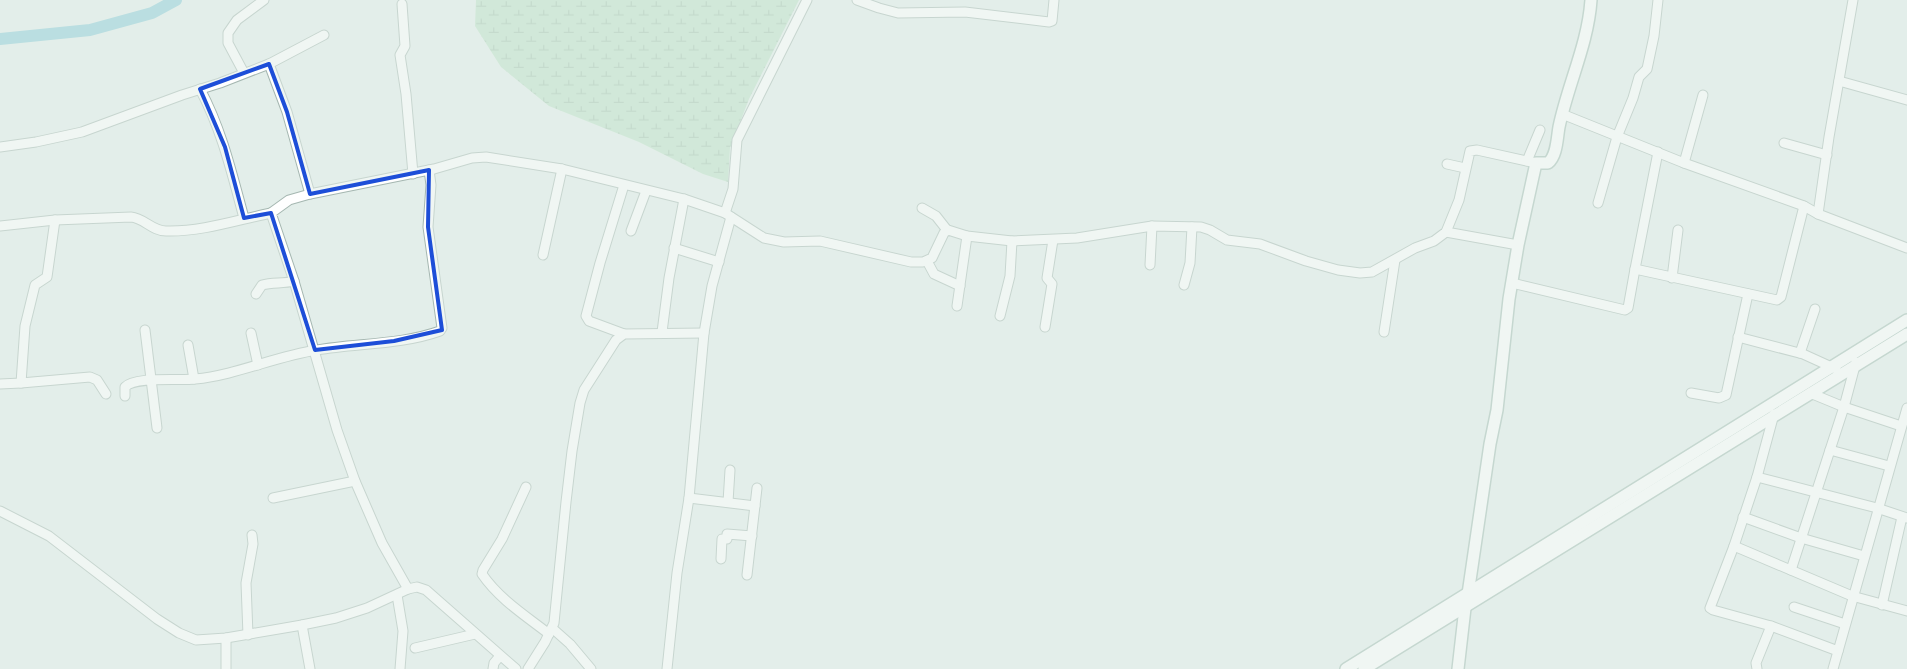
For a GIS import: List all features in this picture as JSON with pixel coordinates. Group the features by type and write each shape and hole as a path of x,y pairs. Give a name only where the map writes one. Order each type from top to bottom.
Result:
{"street":[{"path":"244,73 228,42 228,33 237,20 264,0"},
{"path":"668,669 677,573 689,498 704,333 733,189 737,140 807,0"},
{"path":"857,0 898,13 965,12 1050,22 1052,21 1054,0"},
{"path":"922,208 936,216 947,230 967,236 1012,241 1053,240 1093,236 1152,226 1192,227 1210,230 1229,240 1260,244 1306,262 1338,270 1360,273 1372,272 1415,248 1434,241 1446,232 1459,200 1470,150 1532,162 1548,163 1554,156 1562,114 1588,28 1591,0"},
{"path":"1598,203 1617,137 1633,98 1639,77 1647,69 1654,36 1658,0"},
{"path":"1818,214 1853,0"},
{"path":"402,4 405,46 400,55 413,174"},
{"path":"0,147 36,142 82,132 200,89 220,84 268,64 324,35"},
{"path":"268,64 287,112 310,194"},
{"path":"1840,81 1907,100"},
{"path":"200,89 209,106 225,148 244,218"},
{"path":"1684,163 1703,95"},
{"path":"1562,114 1684,163 1804,206 1818,214 1907,248"},
{"path":"1458,669 1465,608 1497,410 1509,299 1532,162 1540,130"},
{"path":"1784,143 1827,154"},
{"path":"1512,282 1625,310 1628,308 1658,152"},
{"path":"0,226 55,220 135,218 156,230 167,231 198,228 270,213 289,200 310,194 413,174 472,158 486,157 562,169 684,200 728,215 757,235 770,240 784,242 820,241 904,261 927,261 934,255 947,230"},
{"path":"1448,164 1465,168"},
{"path":"543,255 562,169"},
{"path":"125,396 126,385 152,380 194,379 218,376 315,350 394,341 441,330 428,227 431,185 430,170"},
{"path":"624,186 600,263 586,316 588,321 624,334 662,332 704,333"},
{"path":"631,231 646,191"},
{"path":"662,332 668,278 684,200"},
{"path":"1635,268 1672,278 1777,300 1781,297 1804,206"},
{"path":"270,213 294,281 337,430 355,481 382,542 408,589"},
{"path":"21,383 26,320 35,285 47,277 55,220"},
{"path":"1150,265 1152,226"},
{"path":"1184,285 1190,263 1192,227"},
{"path":"1672,278 1678,230"},
{"path":"1446,232 1518,246"},
{"path":"957,306 967,236"},
{"path":"1045,328 1052,283 1048,278 1053,240"},
{"path":"1000,316 1010,276 1012,241"},
{"path":"674,248 719,262"},
{"path":"1384,332 1395,260"},
{"path":"927,261 934,274 960,286"},
{"path":"256,294 262,285 271,283 284,284 294,281"},
{"path":"1691,393 1719,398 1726,396 1748,294"},
{"path":"1800,353 1815,309"},
{"path":"1346,669 1907,320"},
{"path":"145,330 157,428"},
{"path":"251,333 258,365"},
{"path":"528,669 550,631 557,601 572,450 580,403 584,390 616,340 624,334"},
{"path":"1364,669 1907,334"},
{"path":"1738,337 1800,353 1843,373"},
{"path":"188,345 194,379"},
{"path":"1791,570 1844,407 1859,350"},
{"path":"0,384 90,377 97,380 106,394"},
{"path":"1810,393 1844,407 1901,426"},
{"path":"1778,401 1757,477 1734,546 1710,608 1730,616 1771,626 1838,651"},
{"path":"1833,669 1852,596 1907,408"},
{"path":"1830,450 1889,466"},
{"path":"728,502 730,470"},
{"path":"1757,477 1905,517 1882,605"},
{"path":"273,498 355,481"},
{"path":"526,487 502,539 482,574 502,597 570,644 592,669"},
{"path":"747,575 757,488"},
{"path":"689,498 755,506"},
{"path":"0,511 49,536 157,619 179,633 196,640 248,635 302,625 353,613 408,589 417,588 426,590 516,669"},
{"path":"1743,517 1801,538 1864,556"},
{"path":"721,559 722,539 727,539 727,534 752,536"},
{"path":"248,635 246,583 253,544 252,535"},
{"path":"1734,546 1852,596 1907,611"},
{"path":"397,595 403,631 400,669"},
{"path":"1794,607 1846,624"},
{"path":"302,625 310,669"},
{"path":"1757,669 1756,663 1771,626"},
{"path":"415,648 475,634"},
{"path":"226,638 226,669"},
{"path":"492,669 500,656"}],"highlighted area":[{"path":"269,64 287,112 310,194 429,170 428,227 442,330 394,341 315,350 271,213 244,218 225,147 200,89"}],"green space":[{"path":"476,0 799,0 749,99 730,148 728,182 703,174 639,142 549,106 501,67 475,26"}],"waterway":[{"path":"0,39 90,30 152,13 176,0"}]}
